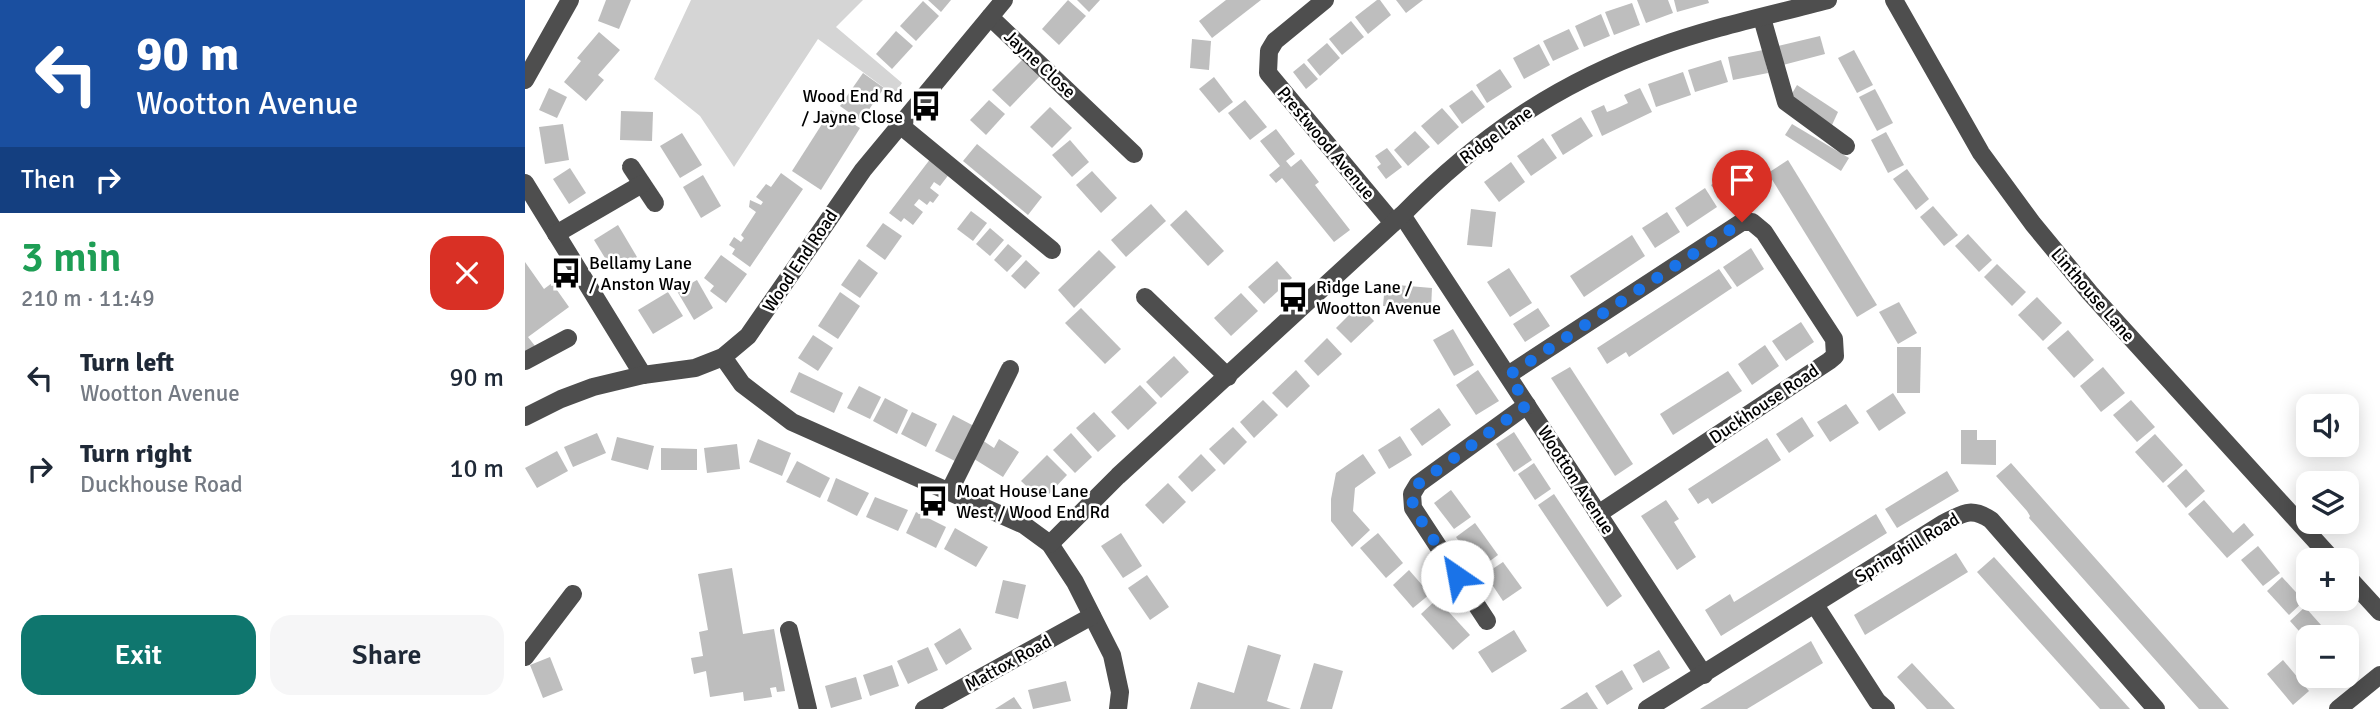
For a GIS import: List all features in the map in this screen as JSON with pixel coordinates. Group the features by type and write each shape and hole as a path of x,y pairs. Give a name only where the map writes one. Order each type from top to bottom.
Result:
{"street":[{"path":"526,77 571,0"},
{"name":"Wood End Road","path":"525,417 593,387 643,375 695,368 723,357 748,336 863,170 1005,0"},
{"name":"Prestwood Avenue","path":"1325,0 1275,41 1269,51 1268,73 1397,219"},
{"name":"Ridge Lane","path":"1049,544 1118,476 1228,377 1443,174 1532,107 1590,75 1660,46 1828,0"},
{"name":"Linthouse Lane","path":"1894,0 1981,153 2033,224 2090,293 2322,548"},
{"name":"Jayne Close","path":"990,16 1134,154"},
{"path":"1762,18 1786,102 1846,146"},
{"path":"899,125 1052,250"},
{"path":"631,167 655,203"},
{"path":"525,183 643,375"},
{"path":"555,234 642,184"},
{"name":"Wootton Avenue","path":"1397,219 1509,375 1704,675"},
{"name":"Duckhouse Road","path":"1509,375 1742,222 1752,222 1764,232 1834,339 1835,356 1829,361 1598,514"},
{"path":"1145,297 1228,377"},
{"path":"525,361 569,338"},
{"path":"723,357 742,384 792,422 1024,525 1049,544 1075,582 1112,655 1120,692 1118,709"},
{"path":"949,492 1010,369"},
{"path":"1487,621 1413,508 1412,494 1418,484 1527,405"},
{"name":"Springhill Road","path":"1647,709 1944,523 1967,512 1981,513 1991,520 2156,709"},
{"path":"2359,589 2380,612"},
{"path":"525,657 573,594"},
{"path":"1815,605 1877,701 1886,709"},
{"name":"Mattox Road","path":"924,709 1092,615"},
{"path":"789,630 808,709"},
{"path":"2338,709 2380,675"}],"shaded area":[{"path":"691,0 863,0 836,27 902,83 894,95 818,39 734,167 700,116 654,79"}],"building":[{"path":"606,0 631,0 619,29 598,21"},
{"path":"928,0 951,0 941,12"},
{"path":"1068,0 1086,16 1059,45 1042,29"},
{"path":"1077,0 1100,0 1089,12"},
{"path":"1226,0 1261,0 1212,38 1199,21"},
{"path":"1380,0 1391,15 1368,34 1355,17"},
{"path":"1396,0 1423,0 1406,13"},
{"path":"1637,0 1668,0 1673,13 1646,23"},
{"path":"1674,0 1708,0 1709,3 1677,12"},
{"path":"923,1 939,16 916,41 900,26"},
{"path":"1632,3 1640,25 1614,35 1605,12"},
{"path":"1601,14 1610,36 1584,47 1575,26"},
{"path":"1351,21 1364,37 1342,55 1329,39"},
{"path":"1569,29 1579,49 1553,61 1543,41"},
{"path":"896,31 913,46 892,69 876,54"},
{"path":"599,32 620,50 598,75 604,80 586,101 564,82 581,61 577,58"},
{"path":"1820,36 1825,54 1783,65 1778,46"},
{"path":"1192,39 1211,41 1209,70 1190,68"},
{"path":"1327,43 1340,58 1320,76 1307,60"},
{"path":"1539,44 1550,65 1524,79 1513,58"},
{"path":"1763,50 1768,73 1733,80 1728,57"},
{"path":"1854,50 1873,85 1857,93 1838,58"},
{"path":"1023,59 1040,76 1010,107 992,90"},
{"path":"1721,60 1728,82 1695,92 1688,70"},
{"path":"1304,63 1318,79 1306,89 1293,72"},
{"path":"1500,69 1512,87 1487,103 1476,85"},
{"path":"1683,72 1691,95 1656,107 1648,84"},
{"path":"863,73 884,88 861,121 840,106"},
{"path":"1214,77 1233,102 1219,113 1199,89"},
{"path":"1797,85 1838,112 1832,125 1790,97"},
{"path":"549,88 567,97 557,118 539,110"},
{"path":"1640,88 1652,112 1602,136 1591,111 1604,105 1607,112 1628,103 1624,95"},
{"path":"1875,89 1893,123 1877,131 1859,97"},
{"path":"1472,90 1485,107 1462,124 1449,106"},
{"path":"989,100 1005,114 986,135 970,120"},
{"path":"1245,100 1267,127 1250,140 1228,113"},
{"path":"1050,107 1072,128 1052,148 1030,127"},
{"path":"1442,108 1459,127 1438,145 1421,126"},
{"path":"831,110 860,128 821,190 792,171"},
{"path":"621,111 653,112 652,141 620,140"},
{"path":"1581,117 1593,136 1563,155 1551,135"},
{"path":"563,124 569,160 545,164 539,127"},
{"path":"1792,124 1849,158 1841,171 1785,135"},
{"path":"1276,129 1295,154 1286,161 1291,167 1301,159 1319,182 1315,185 1350,230 1334,242 1282,178 1276,183 1269,175 1280,166 1260,141"},
{"path":"1415,131 1430,147 1408,166 1394,150"},
{"path":"1886,132 1904,165 1888,173 1871,140"},
{"path":"682,133 702,165 680,178 660,146"},
{"path":"1543,138 1557,158 1531,176 1517,156"},
{"path":"1070,140 1089,162 1072,177 1052,155"},
{"path":"977,144 1042,197 1028,215 963,161"},
{"path":"1387,148 1402,167 1386,179 1377,167 1381,164 1375,156"},
{"path":"931,158 950,173 940,186 934,182 930,188 939,195 933,203 930,201 927,205 919,199 914,205 923,212 913,225 904,218 901,222 889,213"},
{"path":"1788,160 1877,305 1857,317 1768,173"},
{"path":"1511,162 1525,182 1499,202 1484,182"},
{"path":"1742,164 1754,182 1723,202 1711,185"},
{"path":"570,168 586,193 569,204 553,179"},
{"path":"1907,169 1929,199 1916,210 1893,179"},
{"path":"1092,171 1117,198 1101,213 1076,185"},
{"path":"781,173 803,189 750,267 732,254 735,249 729,245 734,237 741,242 744,238 741,235 756,212 749,207 750,200 761,205 763,202 756,197 766,184 771,187"},
{"path":"703,175 721,206 701,218 683,187"},
{"path":"1705,188 1717,207 1687,227 1675,208"},
{"path":"1151,204 1166,221 1126,257 1111,240"},
{"path":"1933,206 1958,235 1944,246 1920,217"},
{"path":"1471,209 1496,212 1492,247 1467,245"},
{"path":"1186,210 1224,251 1208,266 1170,225"},
{"path":"971,211 987,223 973,241 957,229"},
{"path":"1667,212 1680,232 1655,248 1642,228"},
{"path":"883,223 902,236 885,260 866,246"},
{"path":"618,225 637,257 613,271 594,240"},
{"path":"990,228 1004,240 990,256 976,244"},
{"path":"1968,234 1992,260 1979,272 1955,246"},
{"path":"1632,235 1645,256 1584,297 1570,276"},
{"path":"1008,244 1022,256 1007,272 994,260"},
{"path":"1751,248 1764,269 1737,287 1723,267"},
{"path":"1099,250 1116,267 1074,308 1058,290"},
{"path":"721,255 747,274 726,303 710,291 714,286 704,278"},
{"path":"859,259 878,273 860,298 841,285"},
{"path":"1026,260 1040,273 1025,289 1011,276"},
{"path":"1277,261 1292,278 1264,304 1248,287"},
{"path":"525,262 544,289 552,283 569,307 528,337 535,346 525,353"},
{"path":"1997,264 2026,292 2012,306 1984,277"},
{"path":"1509,268 1532,303 1510,317 1487,282"},
{"path":"1719,269 1732,288 1629,357 1626,352 1607,364 1597,348"},
{"path":"697,280 713,308 694,320 677,291"},
{"path":"1385,284 1432,288 1431,309 1383,306"},
{"path":"668,292 683,316 653,334 638,310"},
{"path":"840,292 860,306 838,339 818,326"},
{"path":"1241,293 1258,311 1231,336 1214,318"},
{"path":"2037,297 2062,323 2043,341 2018,315"},
{"path":"1899,302 1917,333 1898,344 1879,312"},
{"path":"1359,305 1374,321 1351,343 1336,328"},
{"path":"1081,308 1121,349 1105,364 1065,323"},
{"path":"1538,308 1550,326 1525,342 1513,324"},
{"path":"1801,322 1814,342 1786,361 1772,341"},
{"path":"1453,329 1474,365 1454,376 1433,340"},
{"path":"2068,330 2094,360 2074,378 2047,348"},
{"path":"813,335 833,348 818,371 798,358"},
{"path":"1327,338 1342,354 1318,376 1304,361"},
{"path":"1765,345 1779,366 1752,385 1738,364"},
{"path":"1897,347 1921,347 1920,393 1897,393"},
{"path":"1174,356 1189,372 1161,398 1146,382"},
{"path":"1570,367 1633,464 1615,476 1551,378"},
{"path":"2103,367 2125,393 2101,412 2080,386"},
{"path":"1296,370 1310,386 1287,408 1272,393"},
{"path":"1478,370 1499,401 1476,415 1456,385"},
{"path":"1728,371 1742,391 1673,435 1660,414"},
{"path":"799,372 843,393 834,413 790,392"},
{"path":"1140,385 1157,403 1128,430 1111,412"},
{"path":"859,386 881,397 870,419 847,408"},
{"path":"1893,393 1906,413 1879,431 1866,411"},
{"path":"885,398 908,410 897,434 873,421"},
{"path":"1263,400 1278,415 1254,438 1240,422"},
{"path":"2131,400 2155,427 2137,442 2113,415"},
{"path":"1846,404 1859,423 1830,442 1817,422"},
{"path":"1439,408 1451,425 1422,446 1410,429"},
{"path":"912,412 937,424 926,447 901,434"},
{"path":"1094,412 1116,436 1098,452 1076,428"},
{"path":"953,415 974,426 957,462 935,451"},
{"path":"1802,417 1814,436 1789,453 1776,434"},
{"path":"1233,427 1247,442 1224,465 1209,449"},
{"path":"1961,430 1977,430 1977,440 1996,440 1996,465 1961,464"},
{"path":"1514,432 1532,460 1514,472 1496,444"},
{"path":"597,433 606,453 573,467 564,447"},
{"path":"1071,433 1092,457 1075,473 1053,450"},
{"path":"2155,434 2183,465 2163,483 2135,452"},
{"path":"1400,436 1412,455 1389,469 1378,450"},
{"path":"617,437 654,446 648,470 611,460"},
{"path":"1767,438 1781,460 1712,504 1708,498 1698,504 1688,489"},
{"path":"758,439 791,453 782,476 749,462"},
{"path":"999,439 1019,452 1003,477 971,457 982,440 994,448"},
{"path":"737,444 740,469 707,473 704,448"},
{"path":"661,448 697,449 697,470 661,470"},
{"path":"557,451 568,471 537,488 525,468"},
{"path":"1201,454 1216,470 1192,492 1178,477"},
{"path":"1363,454 1376,473 1355,488 1353,511 1370,530 1352,547 1331,521 1331,499 1336,473"},
{"path":"1047,455 1067,475 1049,494 1042,488 1036,495 1021,481"},
{"path":"797,461 830,478 820,498 786,482"},
{"path":"1534,463 1551,489 1535,500 1518,474"},
{"path":"2011,463 2229,709 2199,709 2029,518 2027,511 1996,476"},
{"path":"2186,469 2205,491 2186,508 2167,486"},
{"path":"1947,471 1959,491 1897,528 1885,509"},
{"path":"836,478 869,493 857,516 827,501"},
{"path":"1168,483 1186,502 1163,524 1145,505"},
{"path":"1451,490 1471,517 1454,529 1434,503"},
{"path":"1554,494 1622,596 1607,607 1538,505"},
{"path":"875,497 908,510 898,531 866,517"},
{"path":"1666,500 1679,519 1674,522 1696,557 1677,570 1641,516"},
{"path":"2204,500 2233,533 2244,523 2254,535 2227,558 2188,514"},
{"path":"916,512 946,527 936,548 906,533"},
{"path":"1876,514 1887,533 1721,636 1705,610 1730,594 1734,602"},
{"path":"1475,523 1498,555 1479,569 1456,537"},
{"path":"955,528 988,547 976,567 944,549"},
{"path":"1121,533 1142,566 1123,578 1101,546"},
{"path":"1378,533 1403,563 1386,578 1360,548"},
{"path":"2258,546 2280,573 2263,586 2241,560"},
{"path":"1956,553 1968,572 1865,635 1854,615"},
{"path":"1994,557 2130,709 2100,709 2027,628 1977,572"},
{"path":"1503,562 1522,588 1503,601 1485,574"},
{"path":"732,568 743,634 774,629 785,691 777,692 776,687 770,688 772,697 744,701 743,692 710,697 706,671 694,674 691,658 703,656 699,632 708,630 698,574"},
{"path":"1409,570 1430,594 1413,608 1393,585"},
{"path":"1147,575 1169,607 1150,620 1128,588"},
{"path":"2282,577 2296,592 2296,608 2289,615 2267,591"},
{"path":"1003,580 1026,585 1018,619 995,613"},
{"path":"1437,599 1470,635 1453,650 1421,614"},
{"path":"2301,611 2309,611 2321,625 2296,625 2296,628 2290,621"},
{"path":"960,628 972,649 946,665 934,644"},
{"path":"1514,630 1527,651 1492,673 1478,652"},
{"path":"1811,641 1823,663 1747,709 1700,709"},
{"path":"1248,645 1281,655 1267,701 1291,709 1190,709 1198,682 1234,693"},
{"path":"928,647 938,670 908,684 897,661"},
{"path":"1659,650 1670,668 1643,683 1633,665"},
{"path":"550,657 563,690 543,698 530,665"},
{"path":"2283,660 2296,676 2296,688 2306,688 2309,691 2293,705 2267,674"},
{"path":"1314,663 1343,671 1332,709 1300,709"},
{"path":"1912,663 1955,709 1927,709 1897,677"},
{"path":"892,665 899,686 870,696 863,675"},
{"path":"1622,670 1633,689 1607,705 1595,686"},
{"path":"856,677 862,699 831,708 825,686"},
{"path":"1066,681 1071,701 1033,709 1028,690"},
{"path":"1587,692 1598,709 1560,709"},
{"path":"1014,697 1022,709 995,709"}],"place":[{"name":"Wood End Rd / Jayne Close","path":"926,106"},
{"name":"Bellamy Lane / Anston Way","path":"566,273"},
{"name":"Ridge Lane / Wootton Avenue","path":"1293,297"},
{"name":"Moat House Lane West / Wood End Rd","path":"933,501"}],"route":[{"path":"1457,576 1413,508 1412,494 1418,484 1527,405 1509,375 1742,222"}]}
